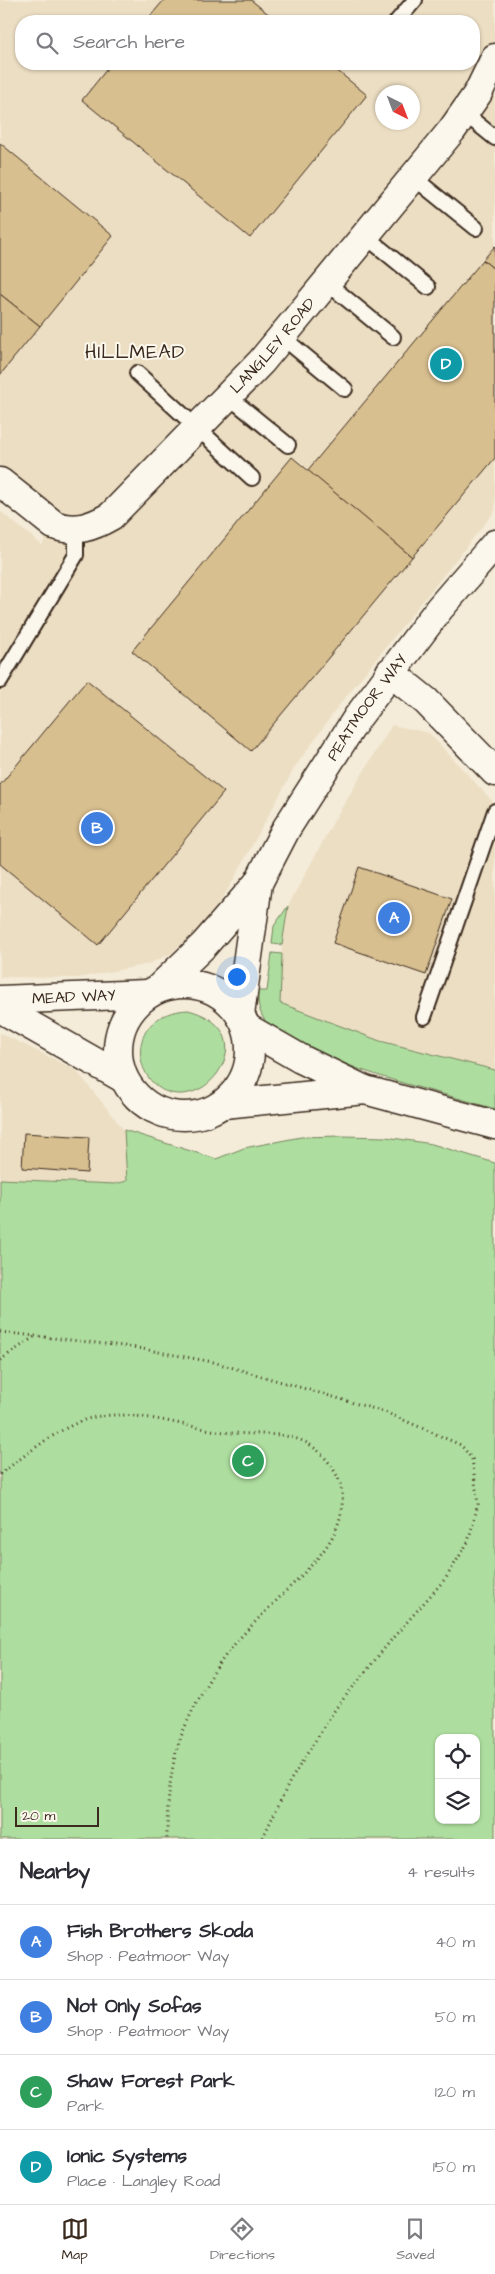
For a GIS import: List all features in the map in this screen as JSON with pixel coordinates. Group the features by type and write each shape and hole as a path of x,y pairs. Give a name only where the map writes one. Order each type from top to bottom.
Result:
{"main road":[{"name":"LANGLEY ROAD","path":"76,530 96,524 111,516 228,396 281,336 413,177 478,93 495,58"},
{"path":"0,482 54,525 76,530"},
{"name":"PEATMOOR WAY","path":"154,991 204,945 258,884 286,829 318,776 390,672 495,544"},
{"path":"390,672 426,701 495,772"},
{"name":"PEATMOOR WAY","path":"244,1021 258,884"},
{"path":"224,1104 239,1088 248,1069 251,1048 244,1021 236,1008 219,993 198,984 174,984 154,991 136,1003 124,1020 118,1039 118,1059 123,1078 134,1094 148,1106 165,1114 184,1116 205,1113 224,1104 365,1090"},
{"name":"MEAD WAY","path":"0,1000 154,991"},
{"name":"MEAD WAY","path":"0,1008 123,1078"},
{"path":"244,1021 301,1059 365,1090 495,1125"}],"lane":[{"path":"402,15 415,0"},
{"path":"464,112 495,138"},
{"path":"413,177 476,228"},
{"path":"364,235 428,287"},
{"path":"326,282 393,337"},
{"path":"281,336 345,389"},
{"path":"137,373 252,478"},
{"path":"228,396 288,445"},
{"path":"0,681 76,555 76,530"},
{"path":"424,1017 495,811"}],"path":[{"path":"0,1332 132,1347 214,1362 385,1412 442,1435 461,1445 472,1460 478,1504 468,1542 446,1578 392,1639 336,1708 290,1781 262,1839"},
{"path":"0,1360 35,1336"},
{"path":"0,1474 71,1426 95,1417 122,1416 225,1432 291,1437 307,1443 324,1457 336,1473 342,1494 340,1514 331,1541 315,1562 278,1599 220,1663 189,1721 176,1751 167,1806 167,1839"}],"shaded area":[{"path":"0,0 495,0 495,511 340,704 295,767 230,886 207,921 172,953 149,964 78,978 0,977 0,511 42,545 58,517 0,468"},
{"path":"392,725 429,733 495,804 495,1070 380,1041 279,1003 282,945 288,906 336,817"},
{"path":"0,1033 76,1070 124,1130 127,1181 115,1184 0,1179"}],"green space":[{"path":"288,906 282,945 272,944 274,926"},
{"path":"272,953 282,954 280,1003 380,1041 495,1070 495,1109 361,1070 297,1045 279,1035 263,1018 258,1001 258,991 267,991"},
{"path":"188,1010 210,1019 217,1026 223,1033 226,1042 226,1052 223,1063 211,1081 189,1093 171,1093 156,1086 146,1073 141,1058 142,1041 149,1026 165,1015"},
{"path":"124,1130 216,1159 244,1148 301,1137 341,1136 386,1137 432,1144 495,1163 495,1839 0,1839 0,1179 115,1184 127,1181"}],"building":[{"path":"164,0 251,0 270,15 151,15"},
{"path":"106,70 336,70 367,95 250,238 82,100"},
{"path":"0,143 113,236 40,326 0,294"},
{"path":"495,246 495,270 483,260"},
{"path":"483,260 495,270 495,458 412,557 307,471"},
{"path":"0,294 40,326 0,375"},
{"path":"292,457 412,557 251,751 132,651"},
{"path":"87,680 224,792 98,945 0,864 0,785"},
{"path":"359,867 452,899 426,975 333,943"},
{"path":"24,1133 89,1137 87,1173 22,1168"}],"place":[{"name":"Ionic Systems","path":"446,364"},
{"name":"Not Only Sofas","path":"97,828"},
{"name":"Fish Brothers Skoda","path":"394,918"},
{"name":"Shaw Forest Park","path":"248,1461"}],"district":[{"name":"HILLMEAD","path":"135,352"}]}
